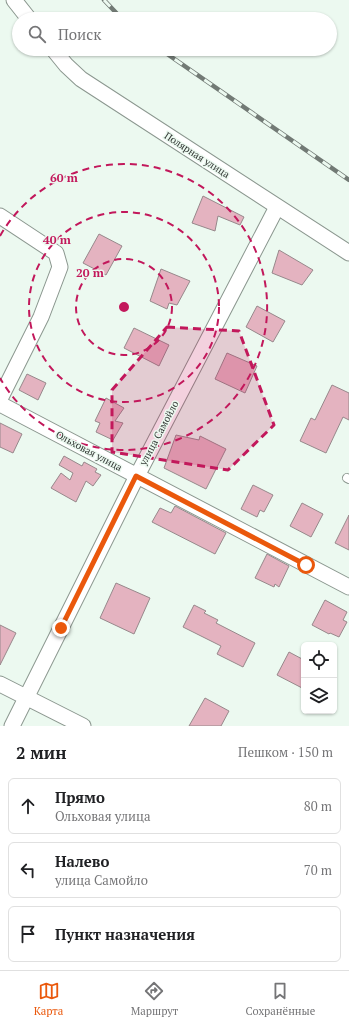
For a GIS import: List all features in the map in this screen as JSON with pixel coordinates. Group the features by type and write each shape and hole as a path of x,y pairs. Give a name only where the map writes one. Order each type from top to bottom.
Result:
{"street":[{"path":"14,0 23,12"},
{"name":"Полярная улица","path":"58,56 66,66 81,79 349,253"},
{"name":"улица Самойло","path":"12,726 136,476 277,207"},
{"path":"0,216 56,253 60,267 41,317 0,399"},
{"name":"Ольховая улица","path":"0,404 349,587"},
{"path":"0,684 83,726"}],"highlighted area":[{"path":"167,327 239,331 274,425 228,470 112,452 112,390"}],"building":[{"path":"203,196 244,217 240,225 218,216 215,231 192,223"},
{"path":"99,234 122,246 106,275 83,263"},
{"path":"279,250 313,270 302,285 272,273"},
{"path":"161,269 190,281 177,305 169,303 167,309 150,301"},
{"path":"257,306 285,321 273,342 246,327"},
{"path":"134,328 169,345 159,366 124,348"},
{"path":"227,353 257,366 245,393 215,379"},
{"path":"27,374 46,383 38,400 19,390"},
{"path":"332,385 349,393 349,420 343,417 326,453 300,441 311,418 315,420"},
{"path":"106,398 124,408 115,421 123,423 113,440 96,432 100,423 95,421"},
{"path":"0,423 22,434 13,453 0,447"},
{"path":"176,435 199,440 200,436 226,449 206,489 164,468"},
{"path":"64,456 82,466 84,462 97,469 95,472 101,475 93,486 86,481 76,502 51,488 61,473 70,480 73,473 59,465"},
{"path":"253,485 273,495 264,512 260,510 257,517 241,509"},
{"path":"302,503 323,514 311,537 290,526"},
{"path":"175,506 226,533 215,554 152,522 160,508 171,513"},
{"path":"349,515 349,550 335,543"},
{"path":"267,554 289,566 279,587 275,584 274,587 255,578"},
{"path":"116,583 150,598 134,634 100,618"},
{"path":"325,600 347,612 343,620 347,622 339,637 330,633 329,634 312,625"},
{"path":"194,605 206,611 204,613 218,620 216,623 255,643 243,667 217,654 221,646 183,627"},
{"path":"0,625 16,633 0,665"},
{"path":"289,652 301,658 301,687 277,675"},
{"path":"205,698 229,711 221,726 189,726"}],"railway":[{"path":"104,0 115,12"},
{"path":"170,56 349,180"}],"route":[{"path":"61,628 136,476 306,565"}]}
